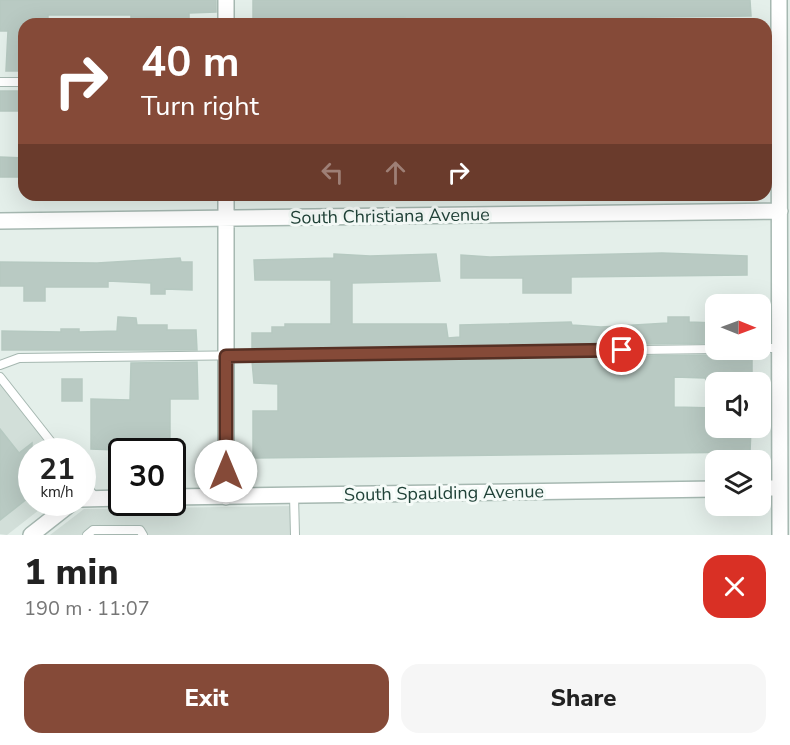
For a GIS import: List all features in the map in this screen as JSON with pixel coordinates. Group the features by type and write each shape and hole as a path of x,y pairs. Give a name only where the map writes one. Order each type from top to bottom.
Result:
{"street":[{"path":"226,0 226,18"},
{"path":"780,0 785,24 773,70 780,211 780,535"},
{"path":"226,201 226,496"},
{"name":"South Christiana Avenue","path":"0,221 780,211"},
{"path":"771,488 780,488"},
{"name":"South Spaulding Avenue","path":"186,497 705,489"},
{"path":"31,535 55,516"}],"lane":[{"path":"0,82 18,82"},
{"path":"771,348 780,348"},
{"path":"0,365 19,358 705,349"},
{"path":"0,377 48,438"},
{"path":"294,495 295,535"},
{"path":"92,533 140,530 143,535"}],"shaded area":[{"path":"0,377 49,438 18,438 18,516 31,516 7,535 0,534"},
{"path":"295,506 295,535 50,535 75,516 96,516 96,509 108,509 108,516 186,516 186,508"}],"building":[{"path":"0,0 216,0 216,12 189,13 189,18 48,15 48,18 18,18 18,71 6,71 8,31 0,31"},
{"path":"253,0 750,0 751,16 578,18 253,18"},
{"path":"0,91 18,91 18,111 0,111"},
{"path":"0,157 18,158 18,177 0,177"},
{"path":"662,253 747,256 747,275 571,277 571,293 523,293 523,278 461,278 461,255 490,257"},
{"path":"334,254 370,256 436,254 440,281 352,283 352,324 446,324 448,338 460,337 460,325 571,322 572,325 601,327 668,323 668,317 689,317 689,322 705,323 705,343 252,349 252,333 272,333 272,327 285,327 285,324 331,324 331,280 255,280 254,260 334,258"},
{"path":"180,258 181,262 192,262 192,290 165,289 165,294 151,294 151,283 108,281 108,287 45,287 45,301 24,301 24,286 0,286 0,262 97,263"},
{"path":"118,317 136,318 137,325 167,325 167,330 196,330 197,350 2,350 2,331 61,332 61,329 79,329 79,332 117,331"},
{"path":"705,355 705,360 752,360 752,372 705,372 705,378 674,377 674,407 705,408 705,438 751,438 750,450 705,450 705,453 253,458 253,411 278,411 278,384 254,383 252,361"},
{"path":"197,362 198,399 170,399 170,438 108,438 108,450 96,449 96,438 91,438 91,399 130,400 131,363"},
{"path":"62,379 82,379 82,401 62,401"},
{"path":"0,429 18,452 18,506 0,520"}],"route":[{"path":"226,471 226,356 622,350"}]}
